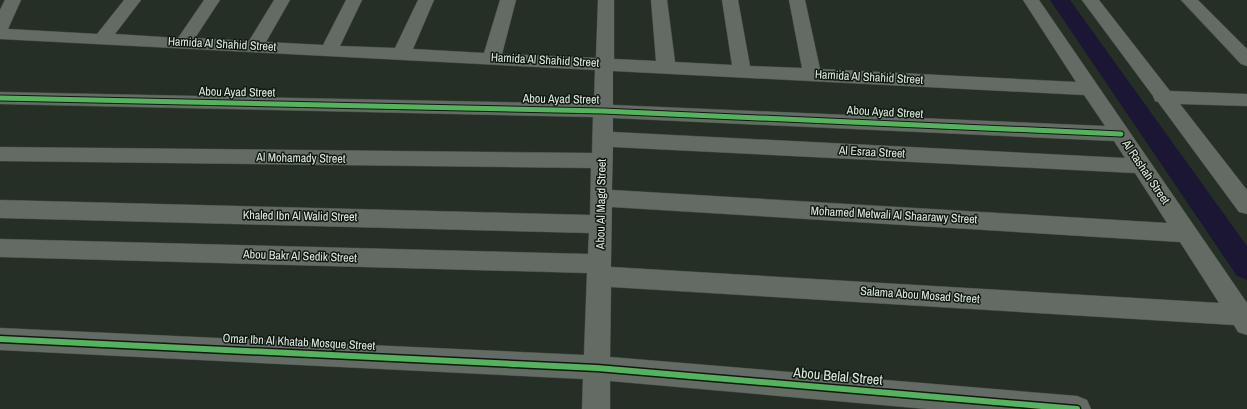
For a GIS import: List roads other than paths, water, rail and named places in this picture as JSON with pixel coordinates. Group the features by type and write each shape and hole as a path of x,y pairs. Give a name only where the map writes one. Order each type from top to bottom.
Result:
{"street":[{"path":"1,26 13,0"},
{"path":"102,38 133,0"},
{"path":"183,43 212,0"},
{"path":"255,46 282,0"},
{"path":"329,50 354,0"},
{"path":"402,53 426,0"},
{"path":"492,57 508,0"},
{"name":"Abou Al Magd Street","path":"596,409 606,0"},
{"path":"659,0 666,66"},
{"path":"730,0 742,70"},
{"path":"797,0 812,74"},
{"name":"Al Rashah Street","path":"1031,0 1244,320"},
{"path":"1090,0 1162,98 1247,206"},
{"path":"1189,0 1247,60"},
{"name":"Hamida Al Shahid Street","path":"1,26 102,38 183,43 492,57 1090,89"},
{"name":"Abou Ayad Street","path":"0,98 603,111 1121,134"},
{"path":"1162,98 1247,100"},
{"name":"Al Esraa Street","path":"602,139 1142,166"},
{"name":"Al Mohamady Street","path":"0,154 602,161"},
{"name":"Mohamed Metwali Al Shaarawy Street","path":"601,198 1186,233"},
{"name":"Khaled Ibn Al Walid Street","path":"0,209 600,224"},
{"name":"Abou Bakr Al Sedik Street","path":"0,248 599,270"},
{"name":"Salama Abou Mosad Street","path":"599,270 1244,320"},
{"name":"Omar Ibn Al Khatab Mosque Street","path":"0,339 597,368"},
{"name":"Abou Belal Street","path":"597,368 1077,409"}],"waterway":[{"path":"1060,0 1247,268"}]}
